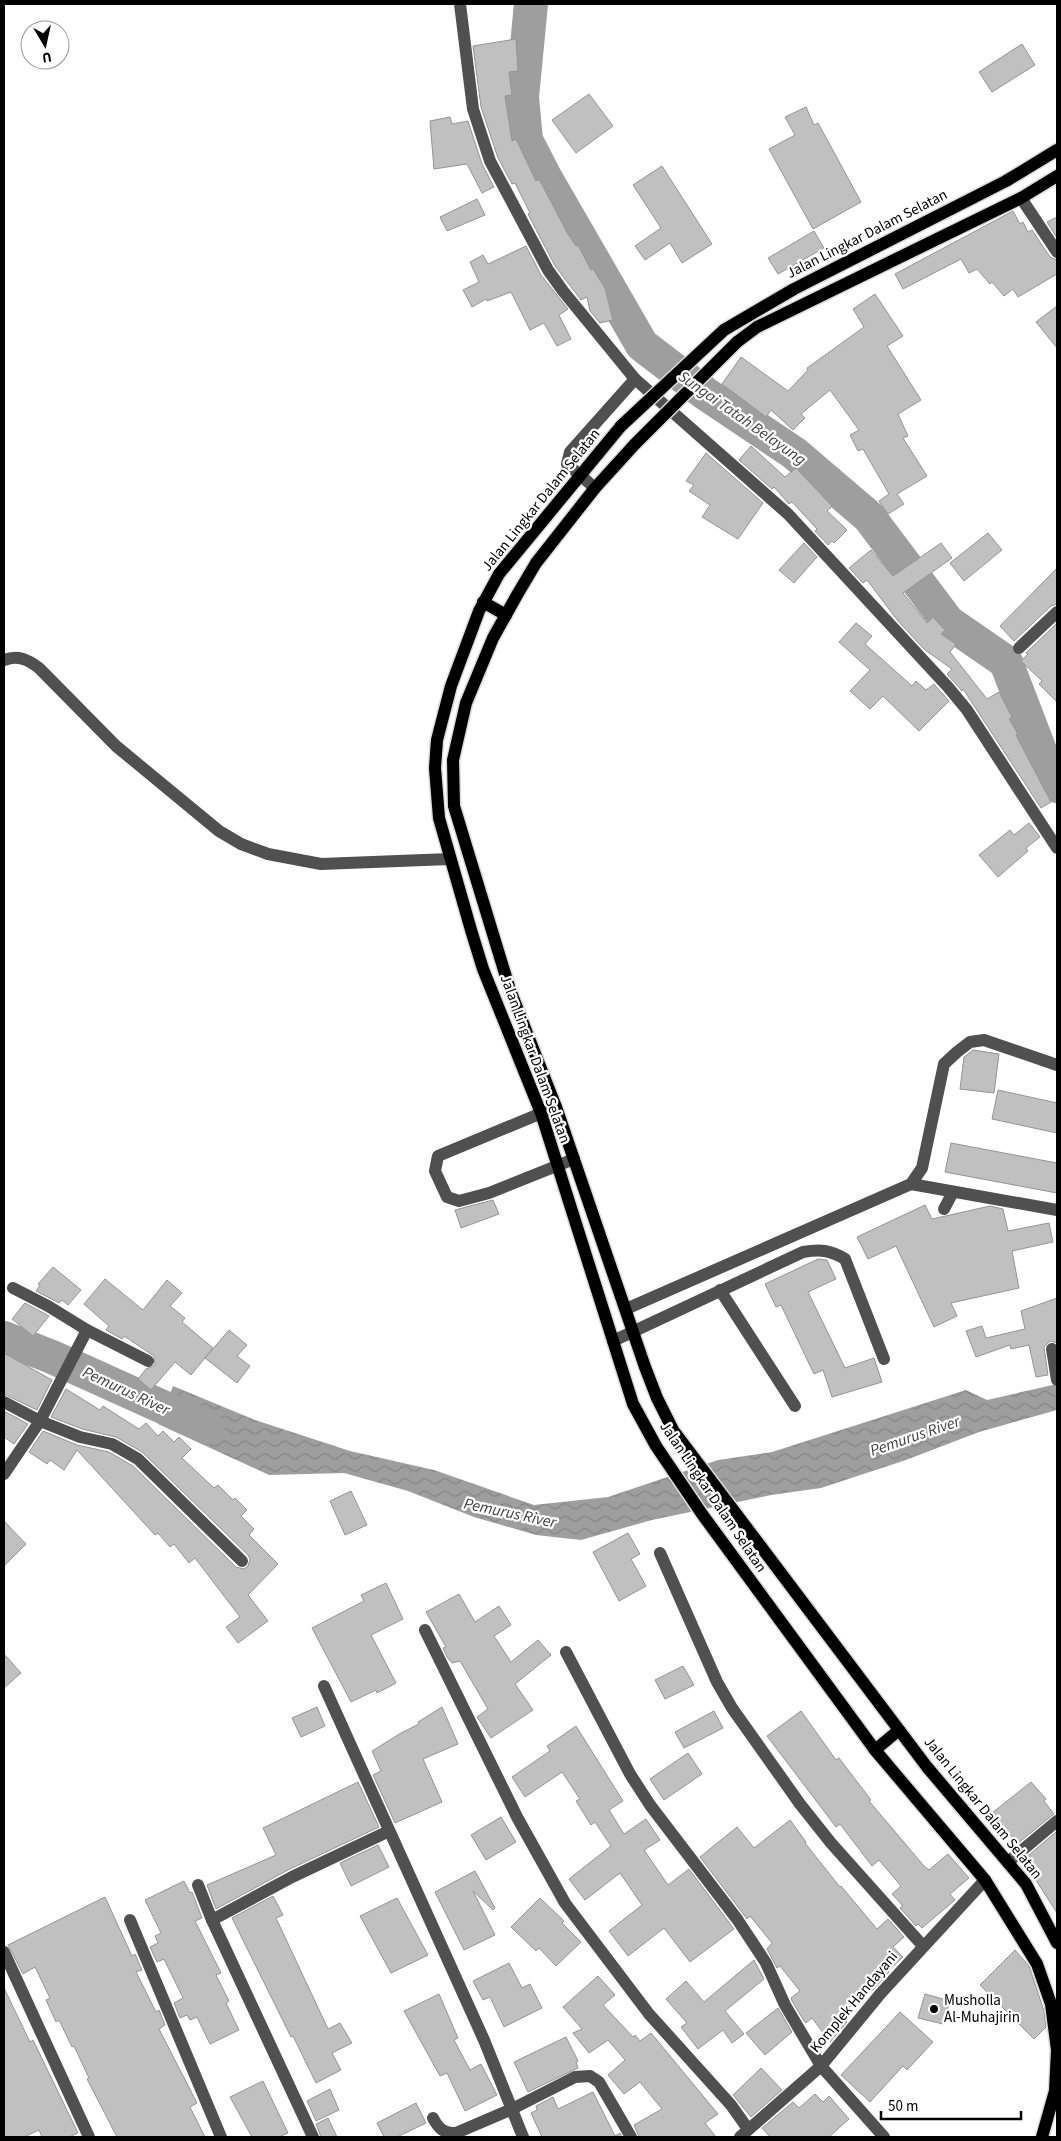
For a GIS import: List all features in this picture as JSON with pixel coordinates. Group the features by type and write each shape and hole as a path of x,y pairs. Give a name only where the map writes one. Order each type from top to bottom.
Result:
{"main road":[{"name":"Jalan Lingkar Dalam Selatan","path":"1042,2137 1055,2083 1057,2050 1051,2004 1037,1964 985,1880 875,1750 732,1556 656,1446 633,1404 540,1113 483,969 439,818 435,768 437,740 451,686 484,602 499,574 621,426 724,330 794,290 1006,181 1057,150"},
{"name":"Jalan Lingkar Dalam Selatan","path":"1057,176 1021,198 757,327 737,342 635,444 596,488 536,563 493,638 466,703 453,760 454,806 510,990 556,1107 657,1398 673,1430 927,1767 1026,1884 1057,1940"},
{"path":"484,602 506,614"},
{"path":"875,1750 899,1730"}],"street":[{"path":"460,4 474,109 490,161 548,270 634,379 699,433 788,514 948,687 967,710 1057,848"},
{"path":"1021,198 1057,252"},
{"path":"596,488 567,464 570,452 634,379"},
{"path":"1019,648 1057,612"},
{"path":"4,660 13,657 27,659 39,668 116,746 219,831 241,844 268,854 321,864 450,859"},
{"path":"626,1310 911,1184 922,1168 944,1064 970,1042 984,1040 1057,1065"},
{"path":"556,1107 438,1156 435,1171 447,1197 459,1201 489,1193 574,1159"},
{"path":"911,1184 1057,1210"},
{"path":"944,1209 953,1192"},
{"path":"613,1341 803,1252 816,1249 836,1254 845,1260 884,1360"},
{"path":"13,1288 48,1306 87,1330 148,1361"},
{"path":"720,1290 795,1406"},
{"path":"4,1474 40,1421 87,1330"},
{"path":"1052,1349 1057,1380"},
{"path":"4,1402 40,1421 80,1437 112,1444 138,1459 242,1561"},
{"path":"660,1553 716,1682 732,1708 800,1804 831,1843 923,1946"},
{"path":"425,1630 517,1817 565,1903 648,2014 731,2105 744,2133"},
{"path":"566,1652 630,1774 650,1805 737,1919 766,1963 785,2005 821,2066 884,2137"},
{"path":"324,1686 484,2040 522,2137"},
{"path":"1008,1862 1057,1821"},
{"path":"212,1920 292,1877 389,1831"},
{"name":"Komplek Handayani","path":"744,2133 821,2066 923,1946 985,1880"},
{"path":"198,1885 212,1920 313,2137"},
{"path":"130,1920 221,2137"},
{"path":"4,1952 89,2137"},
{"path":"433,2118 439,2128 447,2133 456,2133 512,2110 576,2078 590,2076 600,2082 631,2137"}],"water":[{"path":"1057,1384 1057,1410 979,1432 906,1460 821,1488 771,1495 652,1520 581,1540 536,1535 474,1517 408,1491 344,1473 269,1475 158,1424 173,1386 255,1420 350,1451 434,1470 534,1505 608,1497 718,1460 772,1452 966,1390 987,1400"}],"building":[{"path":"516,39 518,71 509,72 512,95 505,96 512,141 516,139 536,181 539,179 568,234 576,246 578,245 591,270 593,269 605,288 613,320 600,323 590,311 587,297 581,300 555,266 528,214 530,213 515,183 512,184 498,158 481,107 473,46"},
{"path":"1022,44 1035,65 992,92 979,72"},
{"path":"589,94 613,126 576,153 552,120"},
{"path":"806,107 814,125 818,123 861,202 813,229 769,149 795,135 785,117"},
{"path":"450,117 452,124 468,121 482,164 494,187 482,193 467,164 434,169 430,121"},
{"path":"662,166 712,244 682,263 670,243 645,260 635,246 661,228 633,185"},
{"path":"477,199 485,215 447,231 440,217"},
{"path":"1013,211 1020,224 1023,222 1028,232 1032,230 1050,257 1057,260 1057,274 1018,297 1013,289 1004,296 977,269 969,273 961,259 903,289 895,274"},
{"path":"1057,217 1057,238 1047,222"},
{"path":"814,231 824,248 778,274 768,258"},
{"path":"526,246 541,275 568,309 559,315 571,339 557,346 544,323 530,330 511,292 487,301 486,299 472,307 463,290 479,282 470,262 483,255 488,264"},
{"path":"875,294 903,336 887,346 921,400 898,414 908,436 903,438 927,476 897,494 904,504 888,514 879,501 889,494 863,449 858,451 850,435 859,430 830,390 801,414 805,418 793,430 771,410 766,417 722,384 741,357 788,391 808,370 807,368 864,327 853,309"},
{"path":"1057,306 1057,348 1036,322"},
{"path":"751,446 785,477 796,468 832,506 827,511 847,530 834,543 832,541 828,545 815,531 817,529 792,502 789,504 774,487 772,489 739,460"},
{"path":"706,453 763,503 738,539 702,517 710,505 689,491 694,485 686,481"},
{"path":"988,533 1002,550 964,581 950,563"},
{"path":"804,543 817,557 794,583 779,570"},
{"path":"941,543 952,558 903,593 927,623 933,617 945,630 941,634 956,644 950,652 987,699 999,692 1012,717 1009,719 1018,734 1016,735 1051,802 1041,808 963,689 962,691 947,674 952,669 925,650 898,621 867,580 863,583 849,568 871,550 893,576"},
{"path":"1057,568 1057,604 1051,606 1014,641 1000,626"},
{"path":"856,623 872,636 865,644 912,686 916,681 926,690 934,684 949,701 919,731 883,696 870,709 850,691 870,670 839,642"},
{"path":"1057,623 1057,702 1039,684 1042,681 1021,661 1028,654 1026,653"},
{"path":"1029,823 1040,837 1026,848 1028,851 998,877 979,855 1010,830 1014,835"},
{"path":"973,1050 999,1054 994,1093 960,1089 964,1057"},
{"path":"998,1090 1057,1103 1057,1133 992,1119"},
{"path":"951,1143 1057,1163 1057,1193 945,1172"},
{"path":"493,1200 499,1214 461,1228 455,1210"},
{"path":"925,1205 932,1219 990,1206 1003,1209 1008,1231 1049,1223 1053,1242 1012,1251 1019,1288 951,1303 957,1316 934,1327 896,1246 868,1259 857,1237"},
{"path":"818,1259 827,1260 836,1279 808,1292 845,1368 874,1358 882,1382 832,1397 823,1370 814,1374 781,1305 776,1307 765,1284"},
{"path":"53,1267 81,1290 68,1305 62,1300 59,1303 36,1291 40,1285 38,1284"},
{"path":"105,1279 143,1310 167,1280 182,1293 170,1306 185,1318 182,1322 213,1348 191,1375 175,1362 151,1390 138,1379 146,1369 155,1365 154,1356 124,1336 122,1339 106,1330 109,1326 84,1304"},
{"path":"1057,1298 1057,1343 1050,1341 1044,1347 1048,1375 1036,1377 1029,1345 1011,1349 1010,1345 976,1357 966,1331 982,1326 986,1338 1025,1329 1021,1311"},
{"path":"25,1303 49,1316 33,1336 12,1319"},
{"path":"229,1330 247,1345 237,1356 250,1366 237,1383 205,1358"},
{"path":"4,1353 52,1380 37,1410 4,1394"},
{"path":"66,1389 100,1410 103,1406 139,1429 146,1423 158,1436 163,1431 174,1442 179,1437 191,1449 182,1458 214,1488 218,1485 233,1500 235,1498 247,1510 241,1516 254,1529 249,1535 278,1564 248,1595 268,1621 238,1643 226,1627 240,1617 195,1558 189,1563 174,1544 170,1547 158,1533 155,1535 77,1450 64,1470 50,1460 47,1464 29,1452 43,1431 77,1445 109,1452 133,1466 236,1567 244,1569 248,1566 250,1559 248,1555 142,1452 116,1437 82,1429 51,1417"},
{"path":"4,1411 28,1424 14,1444 4,1437"},
{"path":"351,1491 367,1525 345,1535 330,1501"},
{"path":"4,1521 26,1544 4,1566"},
{"path":"628,1533 640,1554 631,1559 646,1586 619,1601 593,1552"},
{"path":"386,1583 403,1619 371,1635 396,1683 377,1693 376,1690 351,1702 312,1628 364,1601 361,1595"},
{"path":"459,1594 475,1622 499,1606 511,1625 494,1636 511,1662 538,1640 551,1655 515,1684 533,1710 491,1738 477,1717 488,1709 460,1661 452,1663 447,1657 443,1648 446,1647 426,1612"},
{"path":"4,1654 21,1673 4,1688"},
{"path":"683,1666 694,1685 665,1699 655,1680"},
{"path":"317,1707 325,1726 301,1737 292,1718"},
{"path":"442,1707 458,1744 423,1759 442,1802 395,1823 373,1775 381,1771 372,1751 419,1724 418,1722"},
{"path":"714,1711 723,1728 684,1748 675,1732"},
{"path":"801,1711 836,1760 839,1758 871,1800 869,1801 924,1866 929,1870 948,1854 969,1878 950,1894 955,1900 922,1928 918,1924 916,1926 900,1908 903,1906 892,1894 901,1886 879,1860 872,1866 840,1824 836,1827 767,1736"},
{"path":"576,1726 623,1801 609,1810 624,1834 646,1819 660,1840 644,1850 668,1885 689,1869 734,1929 690,1962 664,1928 628,1956 609,1931 642,1905 620,1873 585,1900 569,1879 611,1846 595,1822 591,1825 576,1801 580,1799 562,1772 525,1797 512,1777 550,1751 547,1746"},
{"path":"688,1753 702,1774 664,1800 650,1779"},
{"path":"358,1782 379,1827 288,1870 216,1909 207,1885 276,1855 263,1828"},
{"path":"1031,1782 1046,1799 1044,1801 1054,1814 1017,1844 992,1813"},
{"path":"501,1817 516,1842 486,1860 471,1835"},
{"path":"790,1820 805,1843 840,1887 877,1929 888,1919 904,1937 893,1947 903,1957 888,1971 873,1990 840,2014 847,2022 830,2042 812,2018 806,2023 804,2021 792,2001 791,1998 800,1991 780,1966 777,1968 767,1949 772,1943 750,1916 747,1919 700,1857 737,1827 754,1848"},
{"path":"1057,1831 1057,1913 1023,1860"},
{"path":"378,1845 389,1867 351,1886 340,1863"},
{"path":"475,1871 495,1908 493,1910 473,1891 495,1935 464,1950 435,1892"},
{"path":"184,1881 190,1893 192,1892 202,1918 195,1921 221,1973 216,1975 229,2001 226,2003 239,2030 210,2044 197,2017 190,2020 187,2015 180,2018 174,2003 183,1998 164,1959 157,1962 150,1947 158,1943 155,1936 161,1933 145,1900"},
{"path":"273,1896 283,1915 276,1918 328,2029 340,2023 352,2043 332,2053 341,2070 316,2083 232,1918"},
{"path":"105,1897 132,1956 135,1954 142,1970 136,1972 156,2012 159,2010 165,2025 159,2029 197,2103 190,2107 205,2137 117,2137 87,2079 89,2078 74,2046 72,2047 59,2020 56,2022 46,2000 50,1998 35,1967 23,1974 8,1945"},
{"path":"397,1898 428,1955 391,1973 360,1916"},
{"path":"540,1898 564,1921 562,1923 581,1942 556,1966 539,1948 536,1951 511,1927"},
{"path":"1015,1950 1029,1966 1044,2011 1046,2027 1034,2039 980,1985"},
{"path":"754,1960 764,1979 725,2011 744,2034 732,2043 723,2030 698,2049 681,2027 687,2023 666,1999 686,1981 704,2002"},
{"path":"509,1963 522,1988 530,1984 542,2008 504,2027 490,1997 483,2000 473,1981"},
{"path":"598,1976 615,1995 603,2005 633,2037 635,2035 640,2041 651,2033 718,2114 705,2123 716,2137 639,2137 634,2125 662,2109 640,2082 624,2094 608,2075 625,2060 608,2040 589,2053 573,2033 582,2029 563,2007"},
{"path":"4,1988 30,2042 33,2040 78,2133 69,2137 42,2137 39,2130 24,2137 4,2137"},
{"path":"439,1994 458,2038 454,2040 470,2070 481,2064 497,2095 465,2111 447,2073 440,2076 404,2011"},
{"name":"Musholla Al-Muhajirin","path":"925,1994 950,2001 943,2024 918,2018"},
{"path":"778,2008 792,2032 765,2055 746,2033"},
{"path":"900,2012 933,2042 907,2070 903,2066 870,2102 841,2075"},
{"path":"566,2037 578,2061 576,2062 578,2068 528,2092 514,2062"},
{"path":"761,2068 782,2090 751,2117 733,2095"},
{"path":"263,2081 288,2133 279,2137 252,2137 230,2097"},
{"path":"330,2089 339,2110 316,2121 307,2101"},
{"path":"593,2092 615,2136 620,2133 622,2137 542,2137 531,2113 537,2110 536,2106 553,2097 558,2109"},
{"path":"815,2094 823,2102 829,2096 849,2119 829,2137 770,2137 762,2128 793,2102 799,2108"},
{"path":"416,2103 426,2123 397,2137 384,2137 377,2123"},
{"path":"328,2118 337,2137 321,2137 316,2124"}],"waterway":[{"name":"Sungai Tatah Belayung","path":"531,4 522,97 526,140 545,177 642,345 706,394 794,453 869,517 948,622 1006,662 1047,769 1057,786"},
{"name":"Pemurus River","path":"4,1338 52,1357 207,1427"}],"place":[{"name":"Musholla Al-Muhajirin","path":"934,2009"}]}
